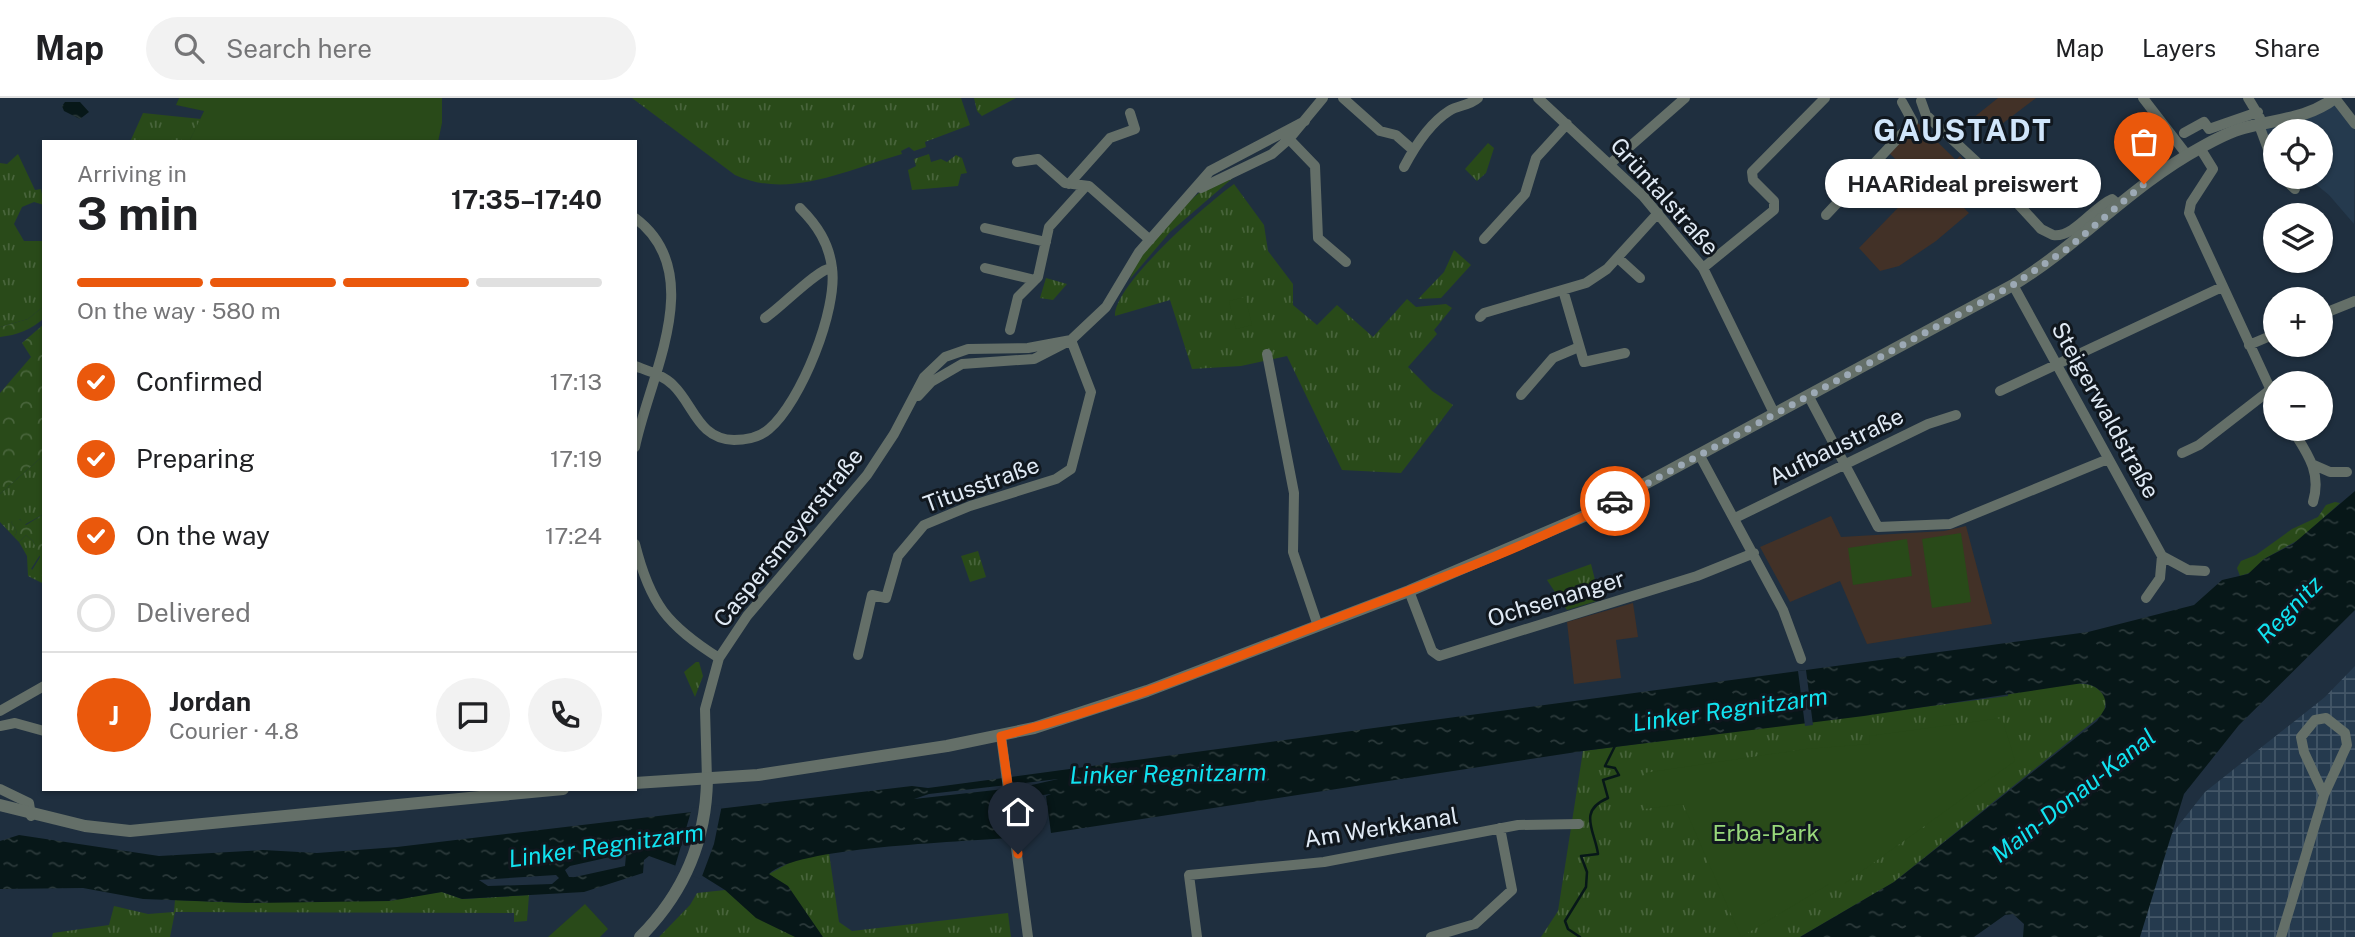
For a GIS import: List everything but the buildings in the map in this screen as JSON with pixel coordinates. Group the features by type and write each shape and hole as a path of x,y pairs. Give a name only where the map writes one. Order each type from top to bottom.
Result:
{"street":[{"name":"Caspersmeyerstraße","path":"1184,200 1211,181 1272,153 1289,139 1323,98"},
{"path":"1343,98 1380,131 1396,135 1413,150"},
{"path":"1404,167 1413,150 1446,113 1467,106 1478,98"},
{"name":"Grüntalstraße","path":"1539,98 1611,163 1658,213 1703,268 1775,415"},
{"path":"1611,163 1685,98"},
{"path":"1703,268 1774,211 1774,201 1753,180 1752,172 1825,98"},
{"path":"2143,98 2187,155"},
{"path":"2248,98 2263,130"},
{"path":"2184,133 2204,122 2209,129 2311,114 2335,98 2355,124"},
{"path":"1898,100 1923,103 2042,229 2053,235 2064,234 2104,202 2112,199 2119,205"},
{"path":"1898,100 1913,122"},
{"path":"1826,215 1913,122 1923,103"},
{"path":"1069,184 1110,138 1135,129 1130,113"},
{"path":"637,783 707,780 808,768 1001,736 1108,705 1409,591 1552,531 1700,456 2013,285 2067,249 2119,205 2187,155 2260,120"},
{"name":"Caspersmeyerstraße","path":"707,780 705,709 719,658 747,616 867,475 909,407 931,382 947,370 971,361 1034,359 1071,340 1106,307 1131,264 1150,240 1219,165 1305,121"},
{"path":"1484,239 1525,194 1535,160 1566,124"},
{"path":"1289,139 1315,166 1318,238 1346,262"},
{"path":"2200,148 2213,169 2190,205 2189,213 2263,374"},
{"path":"1017,162 1038,159 1069,184 1086,186 1150,240"},
{"path":"1010,330 1017,297 1035,280 1049,227 1086,186"},
{"path":"637,367 655,374 676,388 697,422 714,434 734,440 764,432 784,410 813,359 832,293 832,268 821,234 800,208"},
{"path":"1480,317 1484,313 1586,283 1618,258 1658,213"},
{"path":"637,220 660,245 670,273 670,313 637,440"},
{"path":"985,228 1046,242"},
{"path":"1618,258 1640,278"},
{"path":"765,318 798,293 820,270 832,268"},
{"path":"985,268 1035,280"},
{"name":"Steigerwaldstraße","path":"2013,285 2162,556"},
{"path":"2000,391 2222,287"},
{"path":"1563,290 1584,362 1625,352"},
{"path":"2333,310 2355,301"},
{"path":"2249,345 2263,339"},
{"name":"Titusstraße","path":"858,655 872,595 886,598 898,556 924,525 970,506 1056,479 1071,468 1091,392 1071,340"},
{"path":"1521,395 1553,358 1579,347"},
{"path":"1267,354 1294,493 1293,552 1318,625"},
{"path":"1809,397 1878,527 1950,524 2108,459"},
{"path":"2182,453 2263,402"},
{"name":"Aufbaustraße","path":"1735,518 1928,424 1956,415"},
{"path":"2299,441 2314,465 2314,502"},
{"path":"1700,456 1783,610 1801,659"},
{"path":"2314,465 2330,472 2347,472"},
{"name":"Ochsenanger","path":"1409,591 1432,650 1438,656 1698,576 1754,553"},
{"path":"2146,598 2160,578 2162,556 2188,570 2205,571"},
{"path":"637,559 640,581 670,623 719,658"},
{"path":"0,711 42,687"},
{"path":"2281,937 2324,795 2347,745 2345,733 2326,718 2315,720 2301,737 2304,752 2324,795"},
{"path":"0,726 15,723 42,730"},
{"path":"1001,736 1028,937"},
{"path":"640,937 678,888 696,850 706,800 707,780"},
{"path":"0,789 29,803 31,816"},
{"path":"0,805 31,816 130,831 542,791"},
{"name":"Am Werkkanal","path":"1197,937 1189,876 1308,861 1324,862 1500,828 1579,824"},
{"path":"1431,937 1475,924 1512,890 1500,828"}],"shaded area":[{"path":"1998,98 2036,98 1998,127 1991,118 1980,127 1973,118"},
{"path":"2335,102 2355,122 2354,224 2322,189 2333,189 2333,119 2290,119"},
{"path":"1918,123 1956,160 1960,156 1984,181 1958,202 1969,213 1936,241 1899,266 1880,271 1859,248 1921,184 1889,153"},
{"path":"1831,516 1841,537 1944,531 1966,526 1992,624 1867,644 1840,581 1790,602 1760,547"},
{"path":"1633,603 1638,637 1616,640 1621,678 1574,684 1567,622"},
{"path":"2355,666 2355,937 2024,937 2171,835 2205,792 2325,697"}],"green space":[{"path":"179,98 442,98 442,123 438,140 190,140 204,111 176,105"},
{"path":"632,98 961,98 970,125 925,142 926,147 914,151 909,147 901,151 902,154 840,174 819,180 776,184 756,182 735,175"},
{"path":"974,98 1016,98 982,116 977,111"},
{"path":"143,113 201,119 190,140 131,140"},
{"path":"1488,143 1494,148 1486,173 1477,181 1465,169"},
{"path":"18,154 35,190 41,189 42,204 34,202 22,207 14,224 24,241 42,241 42,308 28,319 0,327 0,163 7,164"},
{"path":"929,154 931,162 941,159 947,162 956,155 962,158 967,173 961,174 958,186 912,190 908,170 916,166 914,159"},
{"path":"1234,177 1170,232 1130,279 1140,258 1180,210 1211,186"},
{"path":"1234,184 1264,225 1268,251 1293,284 1293,305 1317,325 1337,305 1373,337 1407,299 1416,307 1446,304 1452,308 1434,330 1437,334 1408,367 1432,391 1453,405 1401,473 1342,470 1287,356 1241,366 1192,369 1170,300 1115,316 1119,302 1129,285 1145,265"},
{"path":"1454,250 1471,265 1441,298 1418,299 1444,272"},
{"path":"1046,278 1067,284 1053,300 1040,298"},
{"path":"1245,297 1252,325 1236,329 1229,301"},
{"path":"42,308 42,320 34,326 0,337 0,327 28,319"},
{"path":"42,326 42,457 0,494 0,393 31,357 22,343"},
{"path":"42,457 42,515 24,525 20,519 11,522 17,532 14,537 0,522 0,494"},
{"path":"2340,503 2300,539 2264,559 2252,572 2240,576 2237,568 2241,561 2256,555 2292,529 2318,517 2326,505"},
{"path":"42,515 42,575 31,572 40,557 33,541 26,535 19,542 14,537 17,532 11,522 18,518 26,525"},
{"path":"1961,533 1971,602 1932,608 1922,539"},
{"path":"26,535 33,541 40,555 31,569 42,575 42,583 28,576 27,556 19,542"},
{"path":"1907,539 1912,576 1853,585 1848,548"},
{"path":"978,551 986,577 970,582 961,556"},
{"path":"1591,564 1600,600 1567,610 1547,580"},
{"path":"699,662 703,676 695,697 684,672"},
{"name":"Erba-Park","path":"2063,684 2094,686 2106,700 2104,713 1894,882 1800,937 1541,937 1558,911 1583,751 2008,696 2008,693"},
{"path":"2002,718 2015,761 1844,884 1829,884 1741,937 1683,804 1644,809 1644,773 1806,749 1870,744 1869,736"},
{"path":"829,853 839,922 852,931 1008,913 1011,937 659,937 690,905 697,893 725,890 769,874 796,859"},
{"path":"442,892 462,899 529,895 527,921 514,922 514,913 175,912 170,937 52,937 53,933 109,925 114,906 148,914 174,912 175,900 247,903"},
{"path":"585,904 608,929 600,937 548,937"}],"water":[{"path":"65,102 80,102 89,112 80,119 64,111 62,106"},
{"path":"2355,491 2355,610 2239,725 2184,794 2140,937 2023,937 2024,924 2013,914 2005,915 1974,937 1800,937 1894,882 2097,721 2106,707 2104,697 2092,685 2083,683 1864,716 1583,751 1051,833 1046,796 1051,794 1027,797 1032,836 852,851 787,864 769,874 788,886 823,937 795,937 756,918 725,890 701,875 649,856 644,860 643,873 584,892 462,899 442,892 390,901 247,903 143,899 83,888 0,889 0,841 19,835 159,856 263,850 317,853 397,847 912,786 928,788 2088,632 2194,605 2222,580 2248,574 2264,559 2293,544","holes":["1058,779 1023,787 914,799 929,794","619,855 626,855 625,866 575,877 569,877 565,870 570,866","556,875 559,878 552,884 488,886 479,880"]}],"pier":[{"path":"1806,670 1813,725 1805,726 1798,671"},
{"path":"722,805 714,844 701,879 674,870 692,808"}],"waterway":[{"path":"1580,937 1568,929 1565,921 1586,887 1587,872 1581,856 1598,854 1590,815 1599,803 1608,798 1603,780 1619,775 1615,768 1605,766 1615,746"}],"way so far":[{"path":"1615,501 2013,285 2067,249 2144,184"}],"place":[{"name":"HAARideal preiswert","path":"2144,184"}],"district":[{"name":"GAUSTADT","path":"1963,130"}],"route":[{"path":"1018,854 1001,736 1082,714 1270,645 1503,553 1615,501"}],"water label":[{"name":"Regnitz","path":"2289,609"},
{"name":"Linker Regnitzarm","path":"1730,709"},
{"name":"Linker Regnitzarm","path":"1168,773"},
{"name":"Main-Donau-Kanal","path":"2073,795"},
{"name":"Linker Regnitzarm","path":"606,845"}]}
